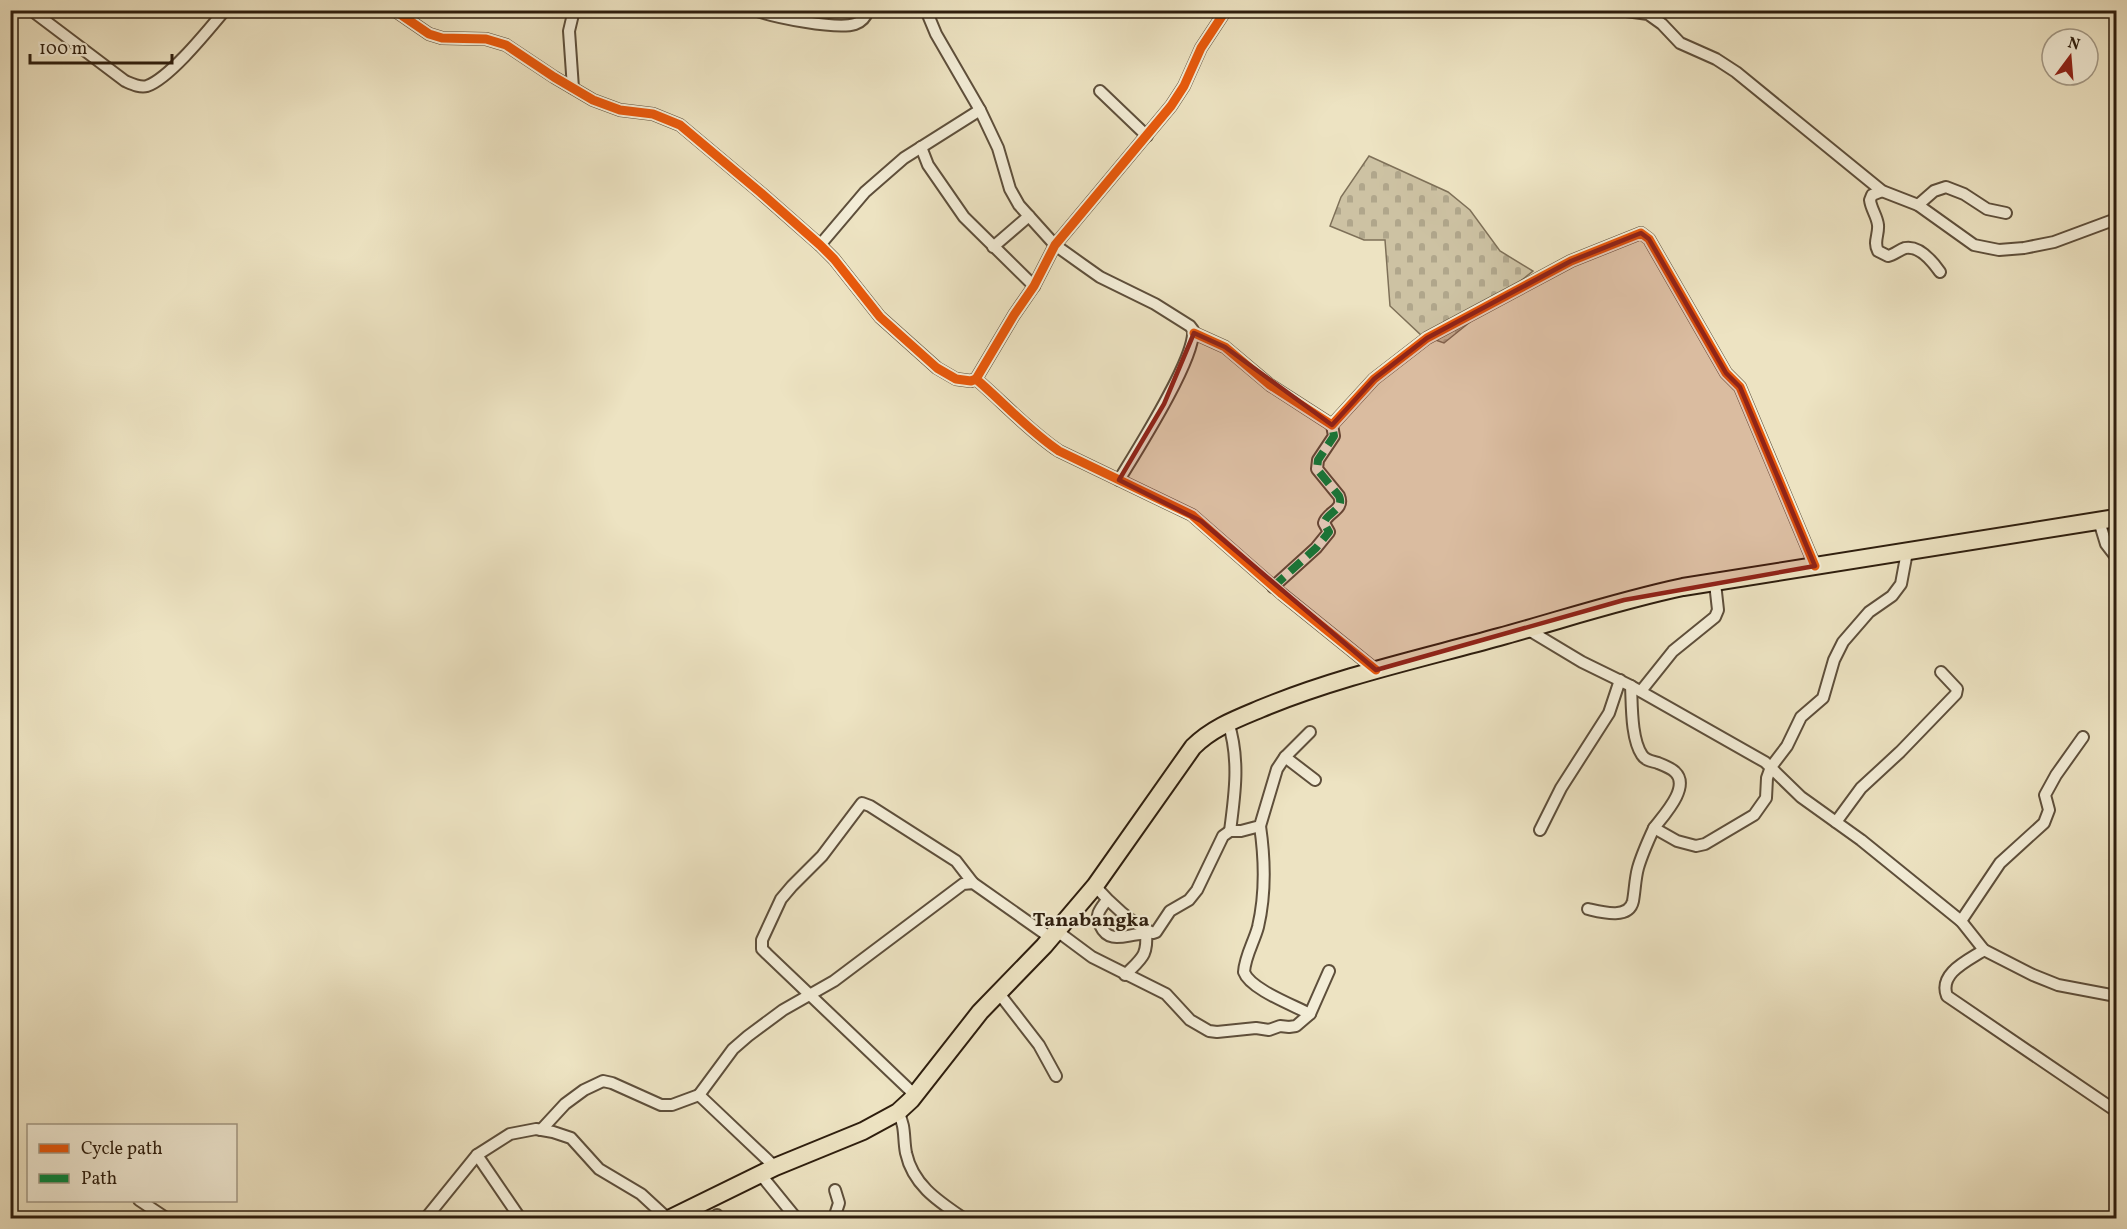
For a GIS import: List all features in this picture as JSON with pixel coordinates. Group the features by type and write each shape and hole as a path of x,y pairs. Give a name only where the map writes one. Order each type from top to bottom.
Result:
{"main road":[{"path":"669,1218 768,1171 863,1131 898,1112 915,1096 980,1012 1054,934 1095,886 1193,747 1206,735 1228,722 1303,691 1624,600 1815,566 2116,518"}],"street":[{"path":"31,10 125,81 147,86 158,80 191,50 225,10"},
{"path":"394,10 429,34 442,38 486,39 506,45 573,88 611,108 653,114 680,125 820,245 880,317 937,368 956,379 976,380 1007,405 1047,443 1069,457 1192,514 1273,587 1376,670"},
{"path":"573,88 569,31 574,10"},
{"path":"755,10 798,20 841,25 856,24 861,21 868,10"},
{"path":"926,10 936,34 980,110 998,148 1013,196 1055,245 1100,277 1155,304 1190,326 1194,333 1225,347 1270,385 1332,425 1334,436 1318,459 1317,469 1339,496 1340,507 1325,518 1324,523 1329,532 1316,548 1273,587"},
{"path":"976,380 1034,286 1055,245 1147,136 1179,93 1198,53 1226,10"},
{"path":"1619,10 1648,14 1662,24 1680,43 1716,59 1736,72 1882,191 1918,205 1974,245 1999,250 2054,242 2116,219"},
{"path":"1100,91 1147,136"},
{"path":"820,245 864,192 904,158 980,110"},
{"path":"921,147 928,165 964,217 1034,286"},
{"path":"1918,205 1934,191 1946,187 1964,194 1987,209 2006,213"},
{"path":"1882,191 1872,195 1870,200 1878,221 1875,243 1878,251 1888,256 1905,248 1918,250 1940,272"},
{"path":"993,247 1029,216"},
{"path":"1332,425 1374,379 1427,338 1570,261 1641,233 1649,239 1726,374 1740,387 1815,566"},
{"path":"1119,480 1164,404 1192,343 1194,333"},
{"path":"2099,521 2106,544 2116,557"},
{"path":"1654,828 1686,845 1696,846 1705,844 1754,815 1766,798 1767,778 1771,767 1787,746 1801,717 1822,698 1834,660 1847,636 1869,612 1897,591 1901,584 1907,552"},
{"path":"1588,909 1609,914 1628,910 1633,903 1638,869 1654,828 1675,800 1680,785 1679,777 1674,771 1646,760 1640,753 1636,741 1636,688 1673,651 1715,617 1718,610 1715,583"},
{"path":"1527,629 1582,662 1636,688 1754,755 1771,767 1801,797 1961,921 1984,950 2058,985 2116,996"},
{"path":"1836,822 1861,788 1954,697 1957,689 1941,672"},
{"path":"1540,830 1561,788 1609,712 1620,680"},
{"path":"1228,722 1236,761 1230,831"},
{"path":"1310,732 1285,757 1277,770 1260,826 1265,860 1263,896 1258,928 1244,972 1254,985 1310,1014"},
{"path":"1961,921 2000,863 2044,823 2049,810 2045,795 2055,775 2083,737"},
{"path":"1285,757 1315,780"},
{"path":"915,1096 762,949 762,940 785,893 822,856 859,805 865,803 956,861 973,883"},
{"path":"1107,900 1097,920 1105,934 1111,938 1156,932 1170,910 1189,900 1197,890 1223,836 1230,831 1255,829 1260,826"},
{"path":"541,1130 565,1104 584,1090 603,1082 612,1083 661,1105 672,1105 699,1095 733,1049 748,1036 869,955 957,886 967,882 973,883 1092,957 1166,994 1186,1017 1209,1031 1225,1033 1256,1028 1269,1030 1280,1026 1293,1027 1310,1014 1329,971"},
{"path":"1095,886 1107,900 1147,933"},
{"path":"1125,975 1146,950 1147,933"},
{"path":"1984,950 1955,968 1950,974 1945,990 1947,996 2116,1111"},
{"path":"998,992 1039,1045 1056,1076"},
{"path":"699,1095 768,1171 796,1218"},
{"path":"898,1112 904,1126 907,1156 917,1178 932,1197 963,1218"},
{"path":"426,1218 477,1155 510,1134 541,1130 571,1138 599,1169 641,1194 669,1218"},
{"path":"477,1155 520,1218"},
{"path":"834,1218 839,1203 835,1190"},
{"path":"142,1202 166,1218"}],"highlighted area":[{"path":"1641,233 1649,239 1726,373 1740,387 1815,566 1624,600 1376,670 1201,521 1119,480 1164,404 1194,333 1225,347 1332,425 1374,379 1427,338 1571,261"}],"green space":[{"path":"1369,156 1448,192 1470,210 1500,251 1533,271 1444,343 1421,335 1390,306 1385,240 1364,240 1330,226 1341,197"}],"marked path":[{"path":"1273,587 1316,548 1329,532 1324,523 1326,519 1340,505 1339,496 1317,469 1318,460 1334,436 1332,425"}],"cycle path":[{"path":"394,10 429,34 442,38 486,39 506,45 593,100 620,110 653,114 680,125 820,245 880,317 937,368 956,379 971,381 976,379"},
{"path":"1226,10 1201,48 1184,86 1171,106 1055,245 1034,286 976,379 1027,426 1059,451 1192,515 1282,594 1376,670"},
{"path":"1194,333 1225,347 1270,385 1332,425 1374,379 1427,338 1571,261 1641,233 1649,239 1726,373 1740,387 1815,566"}],"district":[{"name":"Tanabangka","path":"1091,921"}]}
